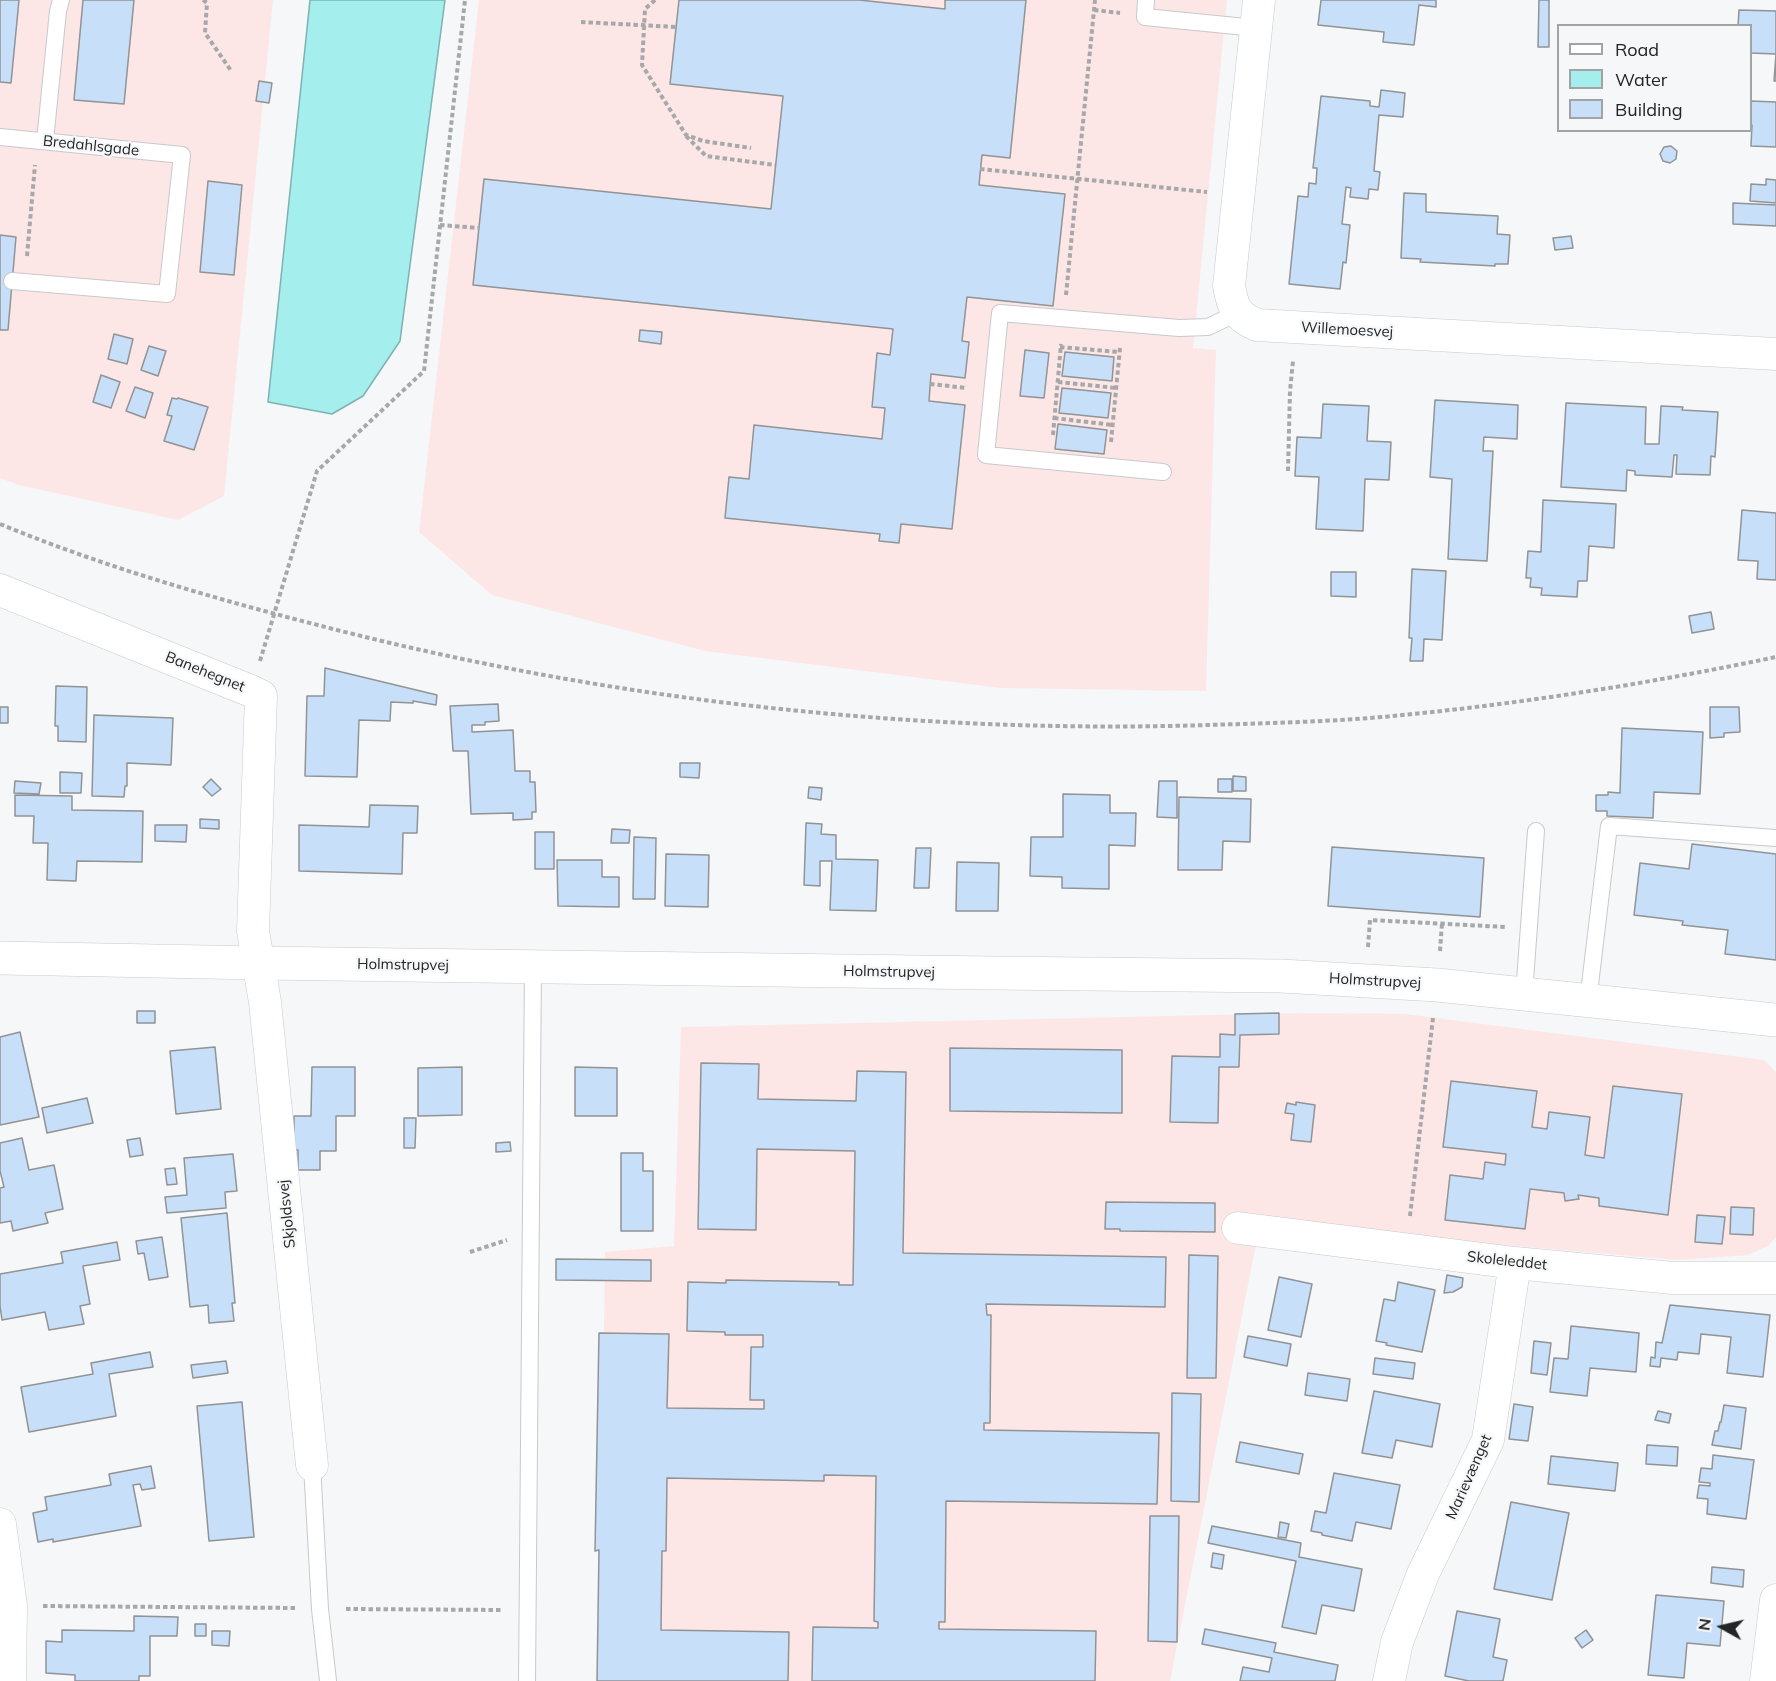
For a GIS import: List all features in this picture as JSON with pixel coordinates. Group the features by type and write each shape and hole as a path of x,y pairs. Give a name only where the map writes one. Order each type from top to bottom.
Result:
{"street":[{"path":"1237,313 1229,286 1258,14"},
{"name":"Willemoesvej","path":"1237,313 1245,320 1257,325 1776,354"},
{"name":"Banehegnet","path":"0,590 261,696 253,931 259,963"},
{"name":"Holmstrupvej","path":"0,958 992,974 1281,976 1437,985 1776,1020"},
{"name":"Skjoldsvej","path":"259,963 265,1002 312,1465"},
{"name":"Skoleleddet","path":"1239,1228 1515,1263 1673,1278 1776,1278"},
{"name":"Marievænget","path":"1389,1681 1397,1642 1423,1574 1488,1440 1515,1263"},
{"path":"0,1524 11,1606 10,1681"},
{"path":"1766,1681 1776,1600"}],"lane":[{"path":"41,141 61,0"},
{"path":"1146,0 1145,17 1258,14"},
{"name":"Bredahlsgade","path":"0,137 182,156 167,294 19,282"},
{"path":"1163,472 986,455 1000,313 1179,328 1208,327 1237,313"},
{"path":"1588,1001 1609,826 1776,838"},
{"path":"1524,994 1536,831"},
{"path":"527,1681 533,966"},
{"path":"312,1465 320,1609 328,1681"}],"path":[{"path":"203,0 207,3 205,33 232,72"},
{"path":"251,691 317,471 424,371 465,0"},
{"path":"655,0 645,9 642,65 686,135 706,156 775,165"},
{"path":"1050,461 1095,0"},
{"path":"581,22 677,27"},
{"path":"686,135 703,141 751,148"},
{"path":"19,282 41,141"},
{"path":"980,169 1239,195"},
{"path":"440,225 479,228"},
{"path":"1109,467 1123,323"},
{"path":"1288,471 1290,391 1297,327"},
{"path":"1060,347 1120,352"},
{"path":"1058,382 1116,388"},
{"path":"930,384 992,391"},
{"path":"1054,418 1113,425"},
{"path":"0,525 137,574 273,614 494,666 640,690 784,710 893,720 1003,726 1134,727 1378,717 1499,704 1606,688 1776,657"},
{"path":"1365,981 1370,920 1528,928"},
{"path":"1406,1250 1437,985"},
{"path":"471,1252 531,1231"},
{"path":"11,1606 528,1610"}],"shaded area":[{"path":"0,0 273,0 224,496 178,520 19,485 0,478"},
{"path":"479,0 1227,0 1193,348 1216,350 1206,691 1001,688 705,651 492,595 419,532"},
{"path":"1301,1013 1405,1014 1764,1060 1776,1072 1776,1237 1768,1246 1748,1255 1678,1260 1260,1224 1170,1681 599,1681 605,1252 674,1246 681,1027"}],"water":[{"path":"310,0 445,0 400,341 363,396 332,414 268,402"}],"building":[{"path":"0,0 19,0 11,83 0,82"},
{"path":"83,0 134,0 124,104 74,100"},
{"path":"679,0 859,0 945,9 945,0 1026,0 1010,158 982,155 979,185 1065,194 1053,306 967,297 962,341 969,342 965,378 931,374 929,401 965,405 952,529 901,524 899,543 879,541 880,534 725,518 729,477 749,479 754,425 882,439 885,408 872,407 877,353 890,355 893,329 473,285 484,179 771,209 783,96 670,84"},
{"path":"1321,0 1436,0 1436,7 1419,5 1414,45 1383,42 1384,32 1318,25"},
{"path":"1539,0 1549,0 1549,47 1538,47"},
{"path":"1739,10 1776,11 1776,54 1752,53 1752,24 1738,24"},
{"path":"1776,54 1776,81 1774,81"},
{"path":"259,81 272,83 269,103 256,101"},
{"path":"1381,90 1405,93 1403,117 1379,115 1374,171 1380,172 1378,190 1369,189 1368,199 1350,197 1351,188 1346,187 1342,224 1350,225 1346,263 1343,262 1340,289 1289,284 1298,196 1308,197 1309,183 1316,184 1317,168 1313,168 1321,96 1370,101 1370,106 1379,107"},
{"path":"1752,101 1776,102 1776,147 1751,146"},
{"path":"1671,146 1677,151 1676,159 1670,163 1663,161 1660,154 1664,147"},
{"path":"1766,179 1776,180 1776,203 1750,201 1751,184 1766,185"},
{"path":"208,181 242,185 234,275 200,272"},
{"path":"1404,193 1426,194 1426,212 1498,216 1497,234 1510,235 1508,264 1495,264 1495,266 1420,262 1421,259 1401,258"},
{"path":"1733,203 1776,205 1776,226 1733,224"},
{"path":"0,235 16,237 8,330 0,330"},
{"path":"1571,236 1573,248 1555,250 1553,238"},
{"path":"640,330 662,332 661,344 639,341"},
{"path":"114,334 133,339 127,364 108,359"},
{"path":"149,346 166,351 158,376 141,370"},
{"path":"1025,350 1049,353 1044,398 1020,396"},
{"path":"1065,352 1114,357 1112,381 1062,376"},
{"path":"101,375 120,382 111,408 93,402"},
{"path":"135,387 153,393 145,418 126,411"},
{"path":"1062,388 1111,393 1108,418 1059,413"},
{"path":"172,398 208,407 194,450 164,441 172,416 167,415"},
{"path":"1435,400 1518,405 1517,439 1484,437 1483,451 1493,451 1487,561 1448,559 1452,479 1430,477"},
{"path":"1566,403 1646,407 1645,444 1659,444 1661,406 1718,412 1715,457 1711,456 1710,475 1676,474 1677,455 1674,455 1672,477 1635,475 1635,471 1627,470 1626,491 1561,487"},
{"path":"1323,404 1369,406 1367,441 1391,442 1389,480 1365,479 1363,531 1316,529 1319,477 1295,476 1297,437 1321,438"},
{"path":"1058,424 1107,430 1104,454 1055,449"},
{"path":"1543,500 1616,504 1614,548 1589,546 1587,581 1578,581 1577,597 1541,595 1542,588 1530,587 1531,578 1526,578 1528,551 1541,552"},
{"path":"1742,510 1776,513 1776,580 1757,579 1758,561 1738,560"},
{"path":"1412,569 1446,571 1442,640 1424,639 1423,661 1410,661"},
{"path":"1331,572 1356,572 1356,597 1331,596"},
{"path":"1711,612 1714,629 1692,633 1689,616"},
{"path":"325,668 437,695 436,705 413,701 413,703 391,702 390,721 359,720 357,777 305,776 307,696 324,696"},
{"path":"56,686 87,687 86,742 58,741 58,726 55,726"},
{"path":"498,704 499,721 485,722 485,725 472,725 472,732 513,730 515,771 530,771 530,782 535,782 536,812 532,812 532,819 513,820 513,813 471,814 468,751 453,751 450,706"},
{"path":"0,707 8,707 8,723 0,723"},
{"path":"1710,707 1739,707 1740,732 1724,733 1724,737 1710,738"},
{"path":"94,715 173,718 171,765 127,763 127,786 125,786 124,797 92,796"},
{"path":"1622,728 1703,732 1700,794 1654,792 1653,818 1607,816 1607,811 1596,811 1596,795 1608,795 1608,792 1620,793"},
{"path":"680,763 700,763 699,778 680,777"},
{"path":"60,772 82,773 81,793 60,793"},
{"path":"1233,776 1246,777 1246,791 1233,791"},
{"path":"211,779 221,789 212,796 203,787"},
{"path":"1218,779 1232,779 1232,792 1218,792"},
{"path":"15,781 41,783 39,794 14,793"},
{"path":"1159,781 1177,781 1177,818 1157,817"},
{"path":"809,787 822,788 821,800 808,798"},
{"path":"1063,794 1110,795 1110,813 1136,813 1135,846 1109,845 1109,889 1062,888 1062,877 1030,876 1031,837 1063,837"},
{"path":"15,795 72,796 72,810 143,811 142,862 77,861 76,881 47,880 48,843 33,843 34,816 15,816"},
{"path":"1179,797 1251,799 1250,842 1223,841 1222,870 1178,870"},
{"path":"370,805 418,806 417,833 403,833 402,874 299,871 299,825 369,827"},
{"path":"200,819 219,820 219,829 200,828"},
{"path":"806,823 822,824 821,834 836,835 836,859 878,860 876,911 830,910 832,861 820,861 820,886 804,885"},
{"path":"155,825 187,825 186,842 155,841"},
{"path":"612,829 630,830 629,843 611,843"},
{"path":"535,832 554,832 554,869 535,869"},
{"path":"634,837 656,838 655,899 633,899"},
{"path":"1692,844 1776,854 1776,960 1725,954 1728,930 1682,925 1683,921 1634,915 1640,863 1689,869"},
{"path":"1332,847 1484,858 1480,917 1328,906"},
{"path":"916,848 931,848 929,888 914,888"},
{"path":"666,854 709,855 708,907 665,906"},
{"path":"557,860 602,860 602,877 619,877 619,907 558,906"},
{"path":"957,862 999,863 998,911 956,911"},
{"path":"137,1011 155,1011 155,1023 137,1023"},
{"path":"1279,1013 1279,1034 1240,1035 1239,1067 1219,1067 1218,1123 1170,1122 1172,1056 1220,1057 1220,1034 1235,1035 1235,1014"},
{"path":"20,1032 39,1117 0,1125 0,1037"},
{"path":"215,1047 221,1109 176,1114 170,1051"},
{"path":"950,1048 1122,1050 1122,1113 950,1111"},
{"path":"701,1063 759,1064 758,1099 856,1101 857,1071 906,1072 903,1253 1166,1257 1165,1307 986,1304 987,1315 991,1315 990,1423 984,1423 984,1430 1159,1433 1157,1504 946,1501 945,1622 939,1622 939,1629 1096,1631 1095,1681 812,1681 813,1627 878,1628 878,1622 874,1621 876,1476 824,1475 824,1481 667,1478 666,1551 662,1551 661,1630 789,1632 788,1681 597,1681 599,1550 595,1551 599,1333 669,1334 667,1408 764,1409 764,1400 750,1400 751,1347 763,1347 763,1335 725,1335 725,1332 687,1331 688,1282 726,1283 726,1280 839,1282 839,1285 853,1285 855,1151 757,1149 756,1230 698,1229"},
{"path":"312,1067 355,1067 355,1116 336,1116 336,1151 320,1151 320,1170 298,1170 298,1150 294,1150 294,1116 311,1116"},
{"path":"462,1067 462,1115 418,1116 418,1068"},
{"path":"575,1067 617,1068 617,1116 575,1116"},
{"path":"1451,1081 1537,1091 1532,1127 1547,1129 1549,1112 1590,1117 1585,1155 1604,1158 1613,1086 1682,1094 1668,1215 1599,1206 1599,1198 1578,1195 1579,1199 1565,1201 1564,1193 1530,1189 1525,1229 1445,1220 1450,1175 1483,1179 1485,1162 1505,1165 1506,1154 1443,1147"},
{"path":"87,1098 93,1123 47,1133 42,1108"},
{"path":"1296,1102 1315,1105 1311,1142 1291,1140 1294,1114 1285,1113 1287,1103 1296,1105"},
{"path":"404,1118 416,1118 415,1148 404,1148"},
{"path":"22,1138 29,1170 54,1165 63,1209 45,1213 48,1223 13,1231 11,1221 0,1223 0,1188 4,1187 0,1171 0,1143"},
{"path":"140,1138 143,1155 130,1157 127,1140"},
{"path":"510,1142 511,1151 496,1152 496,1143"},
{"path":"621,1153 643,1153 643,1171 653,1171 653,1231 621,1231"},
{"path":"233,1154 237,1191 225,1192 226,1208 167,1213 165,1197 187,1195 184,1158"},
{"path":"175,1168 177,1184 167,1185 165,1169"},
{"path":"1106,1202 1215,1203 1215,1232 1105,1229"},
{"path":"1731,1207 1754,1208 1753,1235 1730,1234"},
{"path":"227,1213 235,1303 232,1303 234,1321 209,1323 208,1305 190,1307 181,1218"},
{"path":"1697,1215 1725,1217 1722,1244 1695,1242"},
{"path":"162,1237 168,1277 149,1280 144,1253 138,1254 136,1241"},
{"path":"117,1242 120,1260 83,1266 90,1304 80,1306 84,1324 49,1330 45,1312 2,1320 0,1274 63,1263 61,1252"},
{"path":"1189,1255 1218,1256 1216,1378 1187,1378"},
{"path":"556,1259 651,1260 651,1281 556,1280"},
{"path":"1447,1275 1463,1278 1462,1287 1453,1292 1444,1293"},
{"path":"1279,1277 1312,1284 1301,1337 1268,1330"},
{"path":"1398,1282 1435,1290 1422,1352 1376,1341 1384,1299 1395,1301"},
{"path":"1670,1305 1770,1315 1763,1377 1727,1373 1731,1337 1701,1334 1699,1354 1678,1352 1677,1360 1661,1358 1660,1367 1650,1366 1651,1357 1655,1358 1656,1342 1662,1343"},
{"path":"1571,1326 1639,1333 1636,1372 1590,1368 1587,1396 1550,1392 1554,1358 1568,1359"},
{"path":"1248,1336 1291,1344 1287,1366 1244,1357"},
{"path":"1534,1341 1551,1343 1547,1375 1531,1373"},
{"path":"150,1352 153,1367 109,1374 116,1416 29,1432 21,1387 93,1374 91,1363"},
{"path":"1375,1358 1415,1363 1413,1379 1373,1374"},
{"path":"226,1361 228,1373 193,1378 191,1365"},
{"path":"1308,1373 1350,1379 1347,1401 1305,1395"},
{"path":"1374,1391 1440,1404 1432,1447 1396,1440 1392,1458 1362,1453"},
{"path":"1172,1393 1201,1394 1199,1502 1171,1501"},
{"path":"242,1402 254,1537 209,1541 197,1406"},
{"path":"1514,1404 1533,1407 1528,1441 1509,1439"},
{"path":"1724,1405 1746,1408 1741,1449 1712,1445 1715,1431 1718,1431 1721,1422"},
{"path":"1658,1411 1671,1414 1669,1423 1655,1420"},
{"path":"1240,1442 1303,1454 1299,1474 1236,1462"},
{"path":"1647,1445 1678,1447 1677,1466 1646,1464"},
{"path":"1713,1455 1754,1460 1746,1519 1707,1514 1708,1499 1697,1498 1699,1485 1710,1486 1710,1483 1699,1482 1701,1468 1712,1469"},
{"path":"1551,1456 1618,1463 1615,1491 1548,1484"},
{"path":"151,1466 155,1488 142,1490 140,1484 133,1485 141,1526 53,1542 53,1539 38,1542 33,1513 47,1510 45,1497 111,1485 109,1474"},
{"path":"1334,1473 1400,1485 1391,1529 1356,1522 1352,1541 1311,1531 1315,1511 1326,1513"},
{"path":"1511,1502 1569,1513 1552,1600 1494,1589"},
{"path":"1150,1516 1179,1516 1177,1642 1148,1641"},
{"path":"1280,1522 1289,1524 1286,1538 1278,1537"},
{"path":"1212,1526 1301,1543 1299,1557 1362,1569 1354,1611 1322,1605 1316,1634 1282,1627 1296,1561 1208,1543"},
{"path":"1213,1553 1224,1555 1222,1569 1211,1567"},
{"path":"1712,1567 1744,1570 1743,1587 1711,1583"},
{"path":"1656,1595 1724,1601 1720,1646 1687,1643 1684,1678 1648,1675"},
{"path":"1457,1611 1500,1619 1493,1657 1507,1660 1503,1681 1469,1681 1445,1676"},
{"path":"134,1616 178,1617 177,1636 150,1636 150,1676 139,1676 139,1681 75,1681 75,1675 46,1673 46,1641 62,1642 62,1630 134,1631"},
{"path":"195,1624 206,1624 206,1636 195,1636"},
{"path":"1205,1629 1276,1643 1274,1652 1338,1665 1335,1681 1240,1681 1243,1667 1269,1672 1272,1658 1202,1644"},
{"path":"1586,1630 1593,1640 1582,1648 1575,1638"},
{"path":"212,1631 230,1631 229,1646 212,1645"}]}
